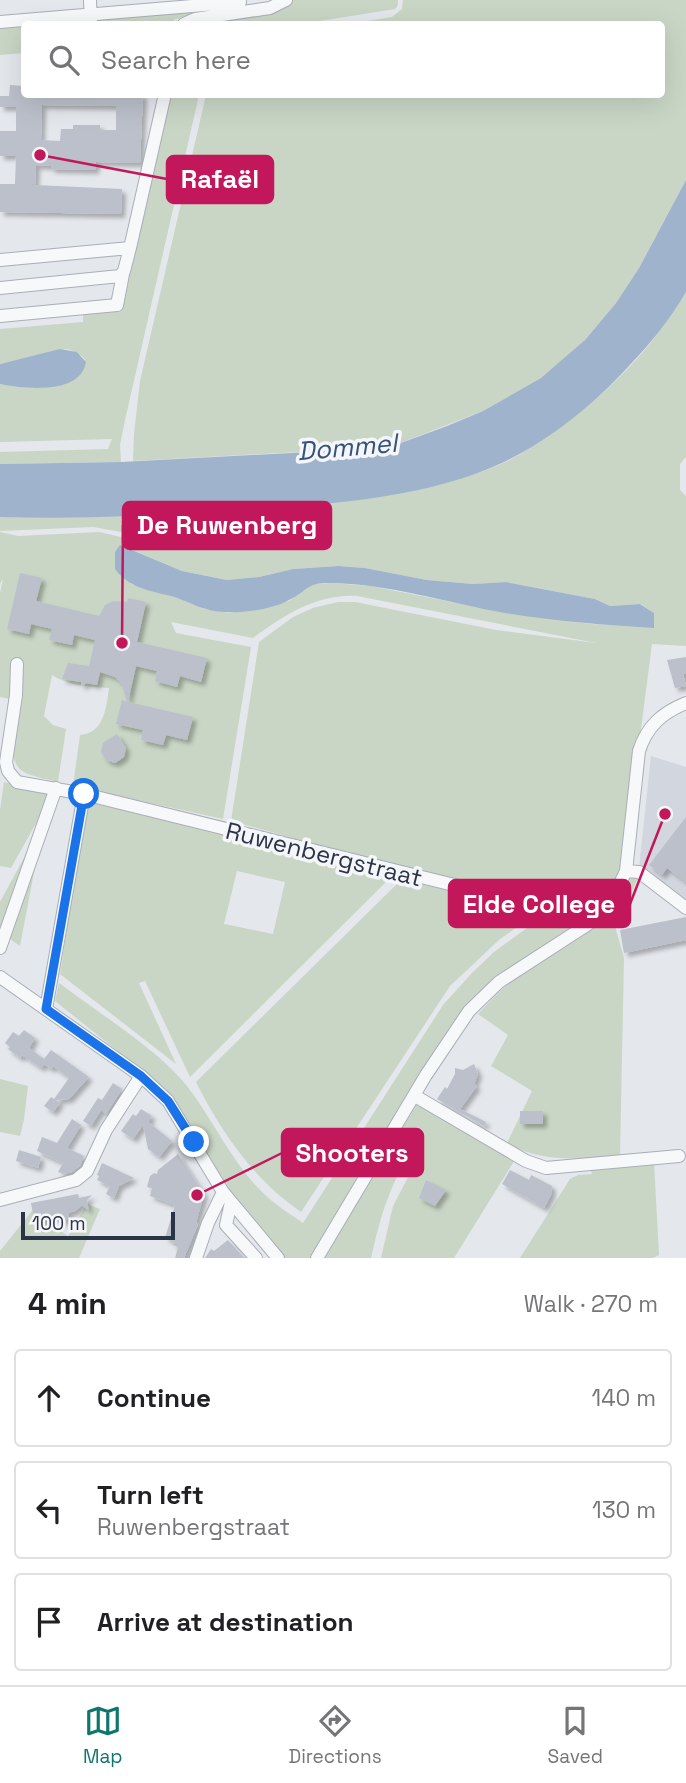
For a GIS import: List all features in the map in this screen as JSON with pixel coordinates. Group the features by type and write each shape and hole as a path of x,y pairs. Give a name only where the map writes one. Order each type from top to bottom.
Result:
{"street":[{"path":"90,0 91,20"},
{"path":"191,21 270,8 286,0"},
{"path":"46,21 91,20 240,2"},
{"path":"0,22 21,22"},
{"path":"0,316 117,305 163,98"},
{"path":"0,260 130,248"},
{"path":"0,288 123,274"},
{"path":"9,778 6,762 16,695 17,664"},
{"path":"317,1258 426,1075 469,1011 499,982 590,923 610,904 626,871 643,736 654,721 686,703"},
{"name":"Ruwenbergstraat","path":"9,778 584,917 590,923"},
{"path":"0,948 56,788"},
{"path":"46,1009 84,794"},
{"path":"626,871 639,872 686,908"},
{"path":"0,977 141,1076 168,1101 227,1197 278,1258"},
{"path":"0,1200 76,1181 87,1171 106,1130 141,1076"},
{"path":"415,1097 526,1161 546,1168 679,1156"},
{"path":"196,1258 208,1223 227,1197"},
{"path":"227,1197 226,1225 256,1258"}],"shaded area":[{"path":"651,756 686,767 686,913 638,877"}],"green space":[{"path":"291,0 398,0 395,9 320,21 204,21"},
{"path":"403,0 686,0 686,180 639,268 616,303 585,340 541,378 483,411 390,447 133,461 140,381 205,98 665,98 665,21 367,21 392,17 402,9"},
{"path":"236,6 237,9 173,21 94,21 94,18"},
{"path":"85,18 85,21 49,21"},
{"path":"21,23 21,53 0,55 0,25"},
{"path":"168,98 198,98 125,420 120,445 121,462 0,464 0,452 108,449 112,439 0,442 0,384 36,388 63,384 74,380 82,372 86,362 77,353 65,349 0,364 0,329 83,322 83,314 120,309"},
{"path":"686,292 686,457 680,464 680,490 686,496 686,646 652,644 623,868 613,894 590,920 231,821 259,642 293,617 313,608 338,602 355,602 496,630 596,643 357,596 328,598 315,602 289,614 253,638 171,622 176,633 251,647 223,819 73,786 80,735 99,725 105,712 109,688 72,684 52,675 44,716 53,725 66,729 58,782 21,770 13,757 10,699 0,697 0,593 3,578 0,584 0,532 18,536 99,532 121,537 128,532 128,516 356,499 415,490 473,475 525,451 582,410 632,364 656,337","holes":["121,545 182,571 227,580 259,577 293,569 338,566 365,568 427,580 473,584 506,582 595,599 610,606 641,604 654,613 654,627 591,624 507,613 371,586 331,583 311,584 289,601 230,613 204,609 176,597 131,584"]},
{"path":"124,516 124,529 121,532 93,527 0,531 0,517"},
{"path":"4,782 47,793 44,809 11,868 0,866 0,810"},
{"path":"93,801 395,873 190,1077 145,981 139,983 176,1064 60,974 85,811","holes":["237,871 285,882 273,934 224,924"]},
{"path":"32,843 39,846 20,946 0,932 0,902"},
{"path":"404,877 542,909 499,940 450,986 301,1212 268,1185 240,1154 216,1119 196,1082"},
{"path":"638,877 631,895 613,919 624,958 620,1157 576,1159 548,1157 520,1150 507,1143 532,1091 491,1066 508,1035 478,1014 534,961 580,933 626,878"},
{"path":"549,912 587,922 483,991 312,1258 284,1258 277,1251 239,1204 184,1115 160,1085 55,1001 59,983 170,1067 193,1095 246,1174 272,1201 303,1223 443,1005 494,952"},
{"path":"0,1079 28,1086 20,1136 0,1132"},
{"path":"419,1101 516,1158 454,1258 381,1258 393,1206 416,1162 408,1157 385,1206 371,1258 321,1258"},
{"path":"654,1162 659,1255 653,1258 520,1258 570,1179 578,1175 592,1174 590,1167"},
{"path":"87,1204 100,1209 79,1258 0,1258 0,1251 32,1211 68,1236"}],"water":[{"path":"686,180 686,292 680,302 644,350 600,395 553,433 502,463 467,477 430,487 350,501 127,516 0,517 0,464 121,462 390,447 483,411 541,378 585,340 616,303 639,268"},
{"path":"60,349 77,352 86,362 82,373 74,380 63,385 36,388 0,384 0,364"},
{"path":"120,545 182,571 227,580 259,577 293,569 338,566 365,568 427,580 473,584 506,582 595,599 610,606 640,604 654,613 654,628 523,616 397,590 332,583 312,585 281,604 260,610 215,611 140,588 127,581 115,569 115,552"}],"building":[{"path":"10,85 21,86 21,98 143,98 140,163 96,162 95,170 51,169 51,166 36,165 35,185 122,189 121,214 0,212 0,184 15,184 16,156 0,156 0,131 16,131 16,107 0,107 0,96 9,96","holes":["42,105 116,106 116,130 100,130 100,125 73,125 73,129 61,129 60,141 41,140"]},
{"path":"20,573 42,578 36,601 99,616 105,605 113,601 127,602 128,598 146,602 137,642 207,658 201,682 180,676 177,687 155,681 157,671 136,666 128,702 193,717 187,740 166,735 163,745 141,740 143,730 116,724 122,700 127,702 122,684 115,677 100,672 97,685 86,683 82,687 81,682 62,679 68,663 89,666 95,640 74,635 72,645 49,640 52,629 31,624 29,634 7,629"},
{"path":"686,657 686,673 683,674 686,686 675,688 667,660"},
{"path":"117,734 126,748 124,757 115,763 106,760 101,752 103,743"},
{"path":"686,817 686,882 667,868 662,875 649,865"},
{"path":"686,917 686,940 624,953 620,930"},
{"path":"24,1030 35,1038 29,1048 44,1059 51,1050 89,1077 69,1099 56,1100 60,1103 53,1112 44,1106 51,1097 54,1099 69,1078 53,1066 51,1069 44,1064 41,1068 8,1049 10,1047 5,1043 13,1032 19,1036"},
{"path":"474,1064 478,1074 474,1084 477,1086 460,1109 486,1122 484,1126 437,1099 445,1087 447,1089 455,1074 455,1068 463,1070"},
{"path":"113,1083 122,1089 106,1114 101,1110 91,1126 83,1121 98,1098 102,1100"},
{"path":"141,1109 152,1116 148,1122 172,1141 159,1157 148,1149 143,1125 133,1139 121,1131 133,1114 136,1116"},
{"path":"520,1111 543,1111 543,1124 520,1124"},
{"path":"72,1119 81,1125 67,1148 84,1156 80,1166 63,1174 58,1172 63,1163 37,1151 42,1137 57,1143"},
{"path":"19,1150 41,1157 38,1168 16,1161"},
{"path":"178,1154 204,1194 196,1223 198,1224 184,1258 175,1258 178,1247 173,1245 174,1241 165,1238 175,1205 150,1196 152,1188 147,1187 150,1176 157,1174 158,1170"},
{"path":"102,1163 134,1178 119,1186 114,1198 106,1194 110,1186 97,1180"},
{"path":"510,1170 529,1180 531,1175 552,1186 551,1195 544,1208 502,1184"},
{"path":"426,1180 446,1190 435,1206 419,1198"},
{"path":"78,1194 79,1198 92,1195 87,1200 89,1211 82,1205 68,1213 69,1217 61,1224 60,1217 41,1221 34,1219 31,1203"},
{"path":"228,1240 244,1258 205,1258 211,1249 214,1251"}],"place":[{"name":"Rafaël","path":"40,155"},
{"name":"De Ruwenberg","path":"122,643"},
{"name":"Elde College","path":"665,814"},
{"name":"Shooters","path":"197,1195"}],"route":[{"path":"84,794 46,1009 141,1076 168,1101 194,1142"}],"water label":[{"name":"Dommel","path":"347,447"}]}
